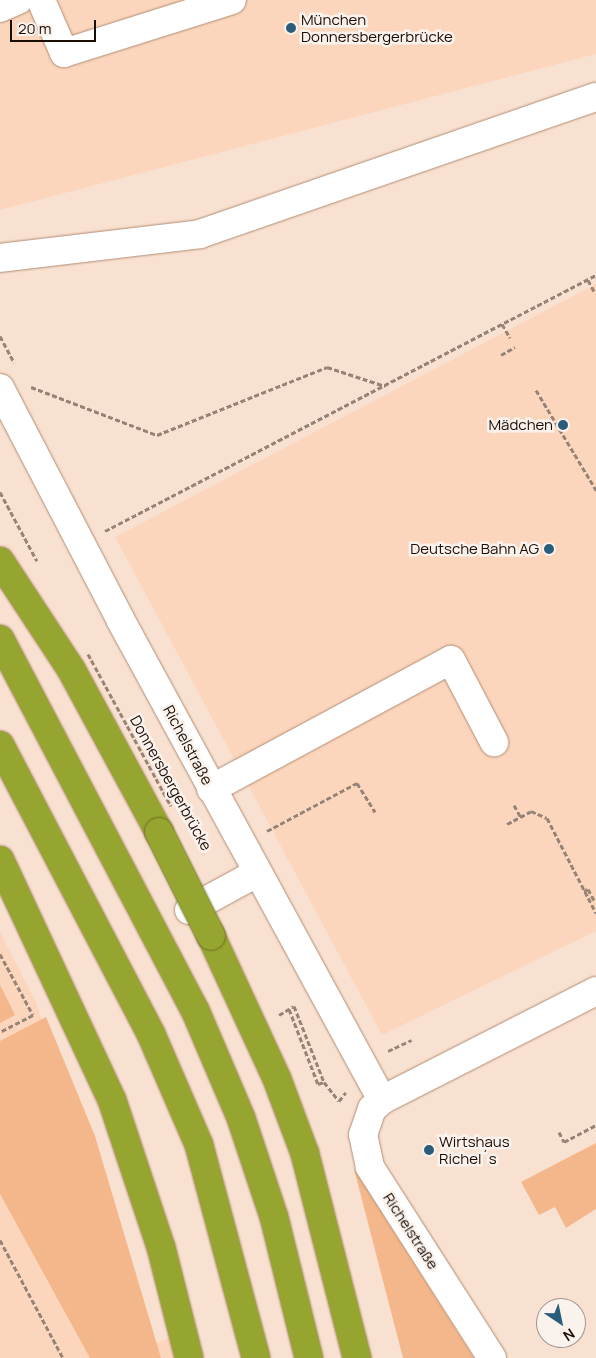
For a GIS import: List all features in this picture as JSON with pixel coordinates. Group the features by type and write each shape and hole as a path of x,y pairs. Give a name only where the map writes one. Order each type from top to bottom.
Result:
{"highway":[{"path":"0,561 71,669 211,936 277,1078 305,1154 357,1358"},
{"path":"0,639 203,1028 241,1118 274,1218 309,1358"},
{"path":"0,745 151,1034 199,1145 256,1358"},
{"path":"0,860 71,1007 130,1148 161,1247 189,1358"}],"street":[{"path":"0,8 18,0"},
{"path":"41,0 64,53 232,0"},
{"path":"0,258 200,234 596,97"},
{"name":"Richelstraße","path":"13,386 82,541 257,874 382,1100"},
{"path":"212,789 451,660 494,742"},
{"path":"190,910 257,874"},
{"name":"Richelstraße","path":"492,1358 370,1167 362,1135 372,1108 382,1100 596,991"}],"path":[{"path":"82,541 596,276"},
{"path":"588,280 595,293"},
{"path":"502,324 510,338"},
{"path":"501,355 515,347"},
{"path":"13,386 156,435 327,367 385,386"},
{"path":"536,390 596,490"},
{"name":"Donnersbergerbrücke","path":"88,654 177,816"},
{"path":"242,844 357,783 375,812"},
{"path":"514,805 520,816"},
{"path":"507,824 520,816 536,811 547,818 596,913"},
{"path":"584,891 588,889 595,902"},
{"path":"0,954 32,1015 0,1032"},
{"path":"278,1016 294,1006 324,1082 339,1101"},
{"path":"381,1053 412,1040"},
{"path":"559,1132 564,1142 596,1125"},
{"path":"0,1240 62,1358"}],"shaded area":[{"path":"0,0 596,0 596,54 0,210"},
{"path":"596,284 596,931 382,1035 115,537"},
{"path":"0,932 35,1000 154,1344 171,1337 175,1358 0,1358"},
{"path":"0,985 15,1015 0,1023"},
{"path":"46,1017 95,1136 161,1358 90,1358 0,1194 0,1041"},
{"path":"596,1143 596,1209 566,1228 555,1207 539,1215 521,1182"},
{"path":"354,1169 474,1358 403,1358"}],"place":[{"name":"München Donnersbergerbrücke","path":"291,28"},
{"name":"Mädchen","path":"563,425"},
{"name":"Deutsche Bahn AG","path":"549,549"},
{"name":"Wirtshaus Richel´s","path":"429,1150"}]}
